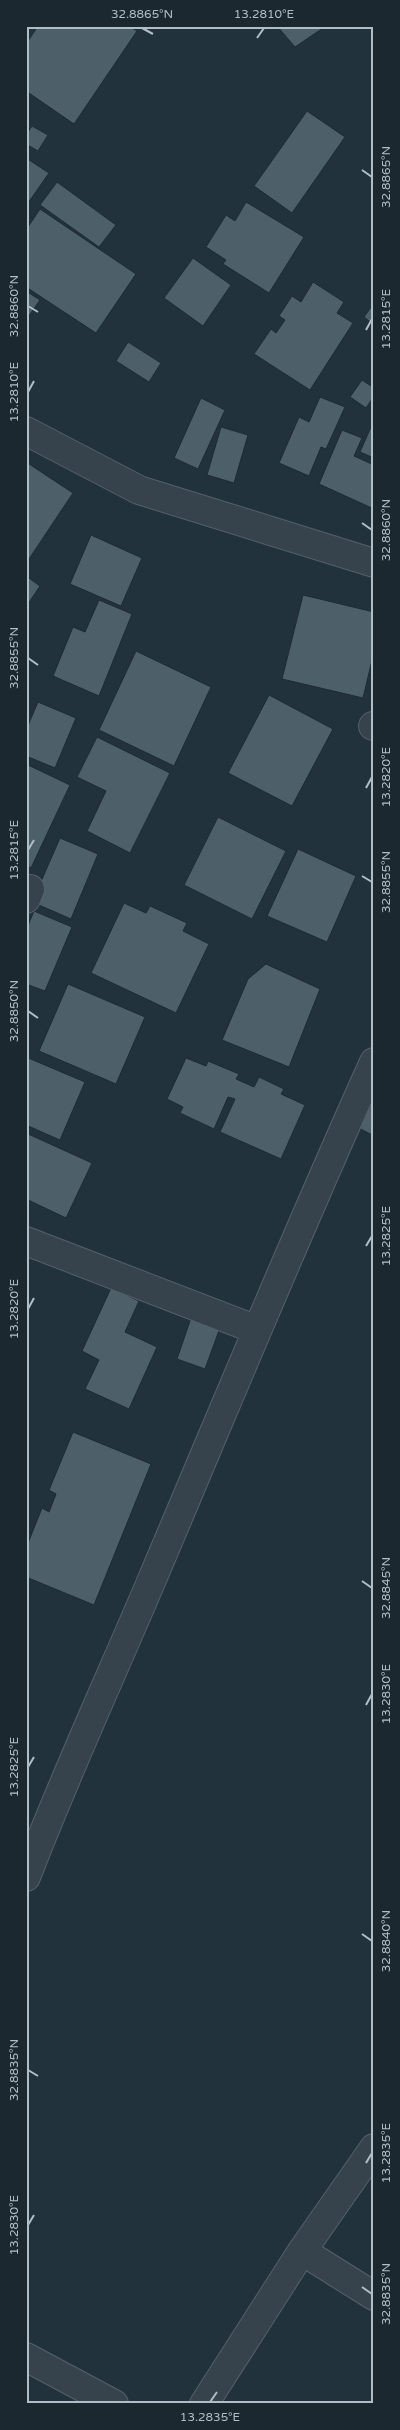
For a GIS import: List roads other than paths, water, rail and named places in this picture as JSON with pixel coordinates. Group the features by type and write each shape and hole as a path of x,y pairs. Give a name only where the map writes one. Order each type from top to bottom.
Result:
{"street":[{"path":"26,431 139,490 374,563"},
{"path":"26,1877 53,1808 156,1572 303,1218 374,1062"},
{"path":"26,1241 257,1330"},
{"path":"204,2404 302,2251 374,2148"},
{"path":"302,2251 374,2296"},
{"path":"26,2357 114,2404"}]}
